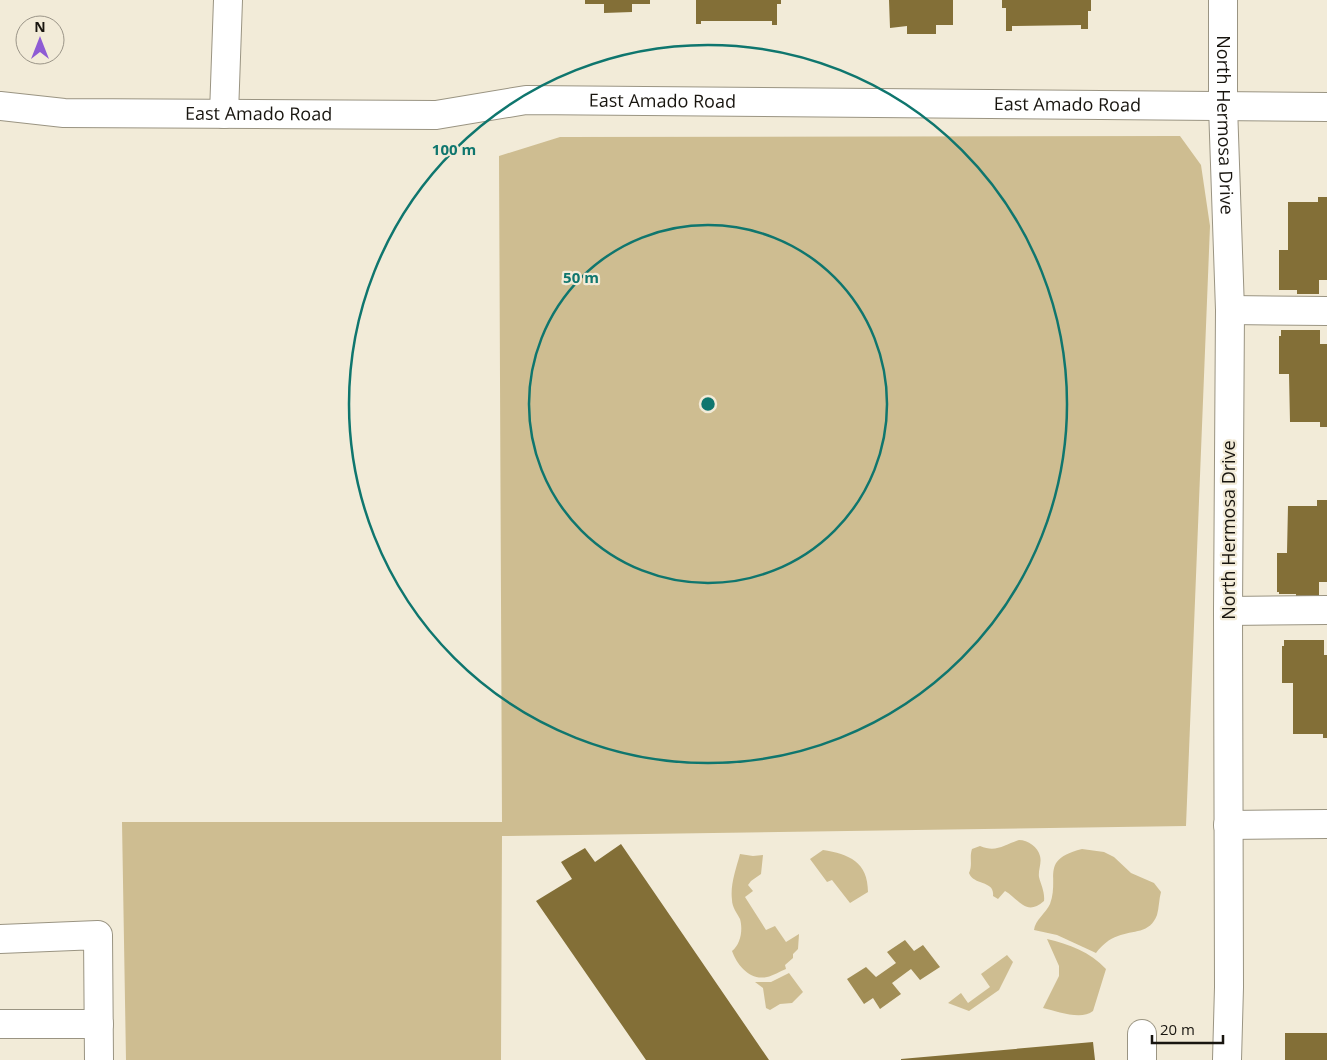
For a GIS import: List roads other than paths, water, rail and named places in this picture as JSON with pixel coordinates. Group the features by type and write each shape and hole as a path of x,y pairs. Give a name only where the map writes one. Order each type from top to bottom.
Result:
{"street":[{"path":"224,114 228,0"},
{"name":"North Hermosa Drive","path":"1223,0 1223,106 1230,310 1228,611 1229,987 1227,1060"},
{"name":"East Amado Road","path":"0,106 64,113 224,114 436,114 526,100 1327,107"},
{"path":"1230,310 1327,310"},
{"path":"1228,611 1327,610"},
{"path":"1228,824 1327,824"},
{"path":"0,939 98,935 99,1060"},
{"path":"0,1024 99,1024"}]}
